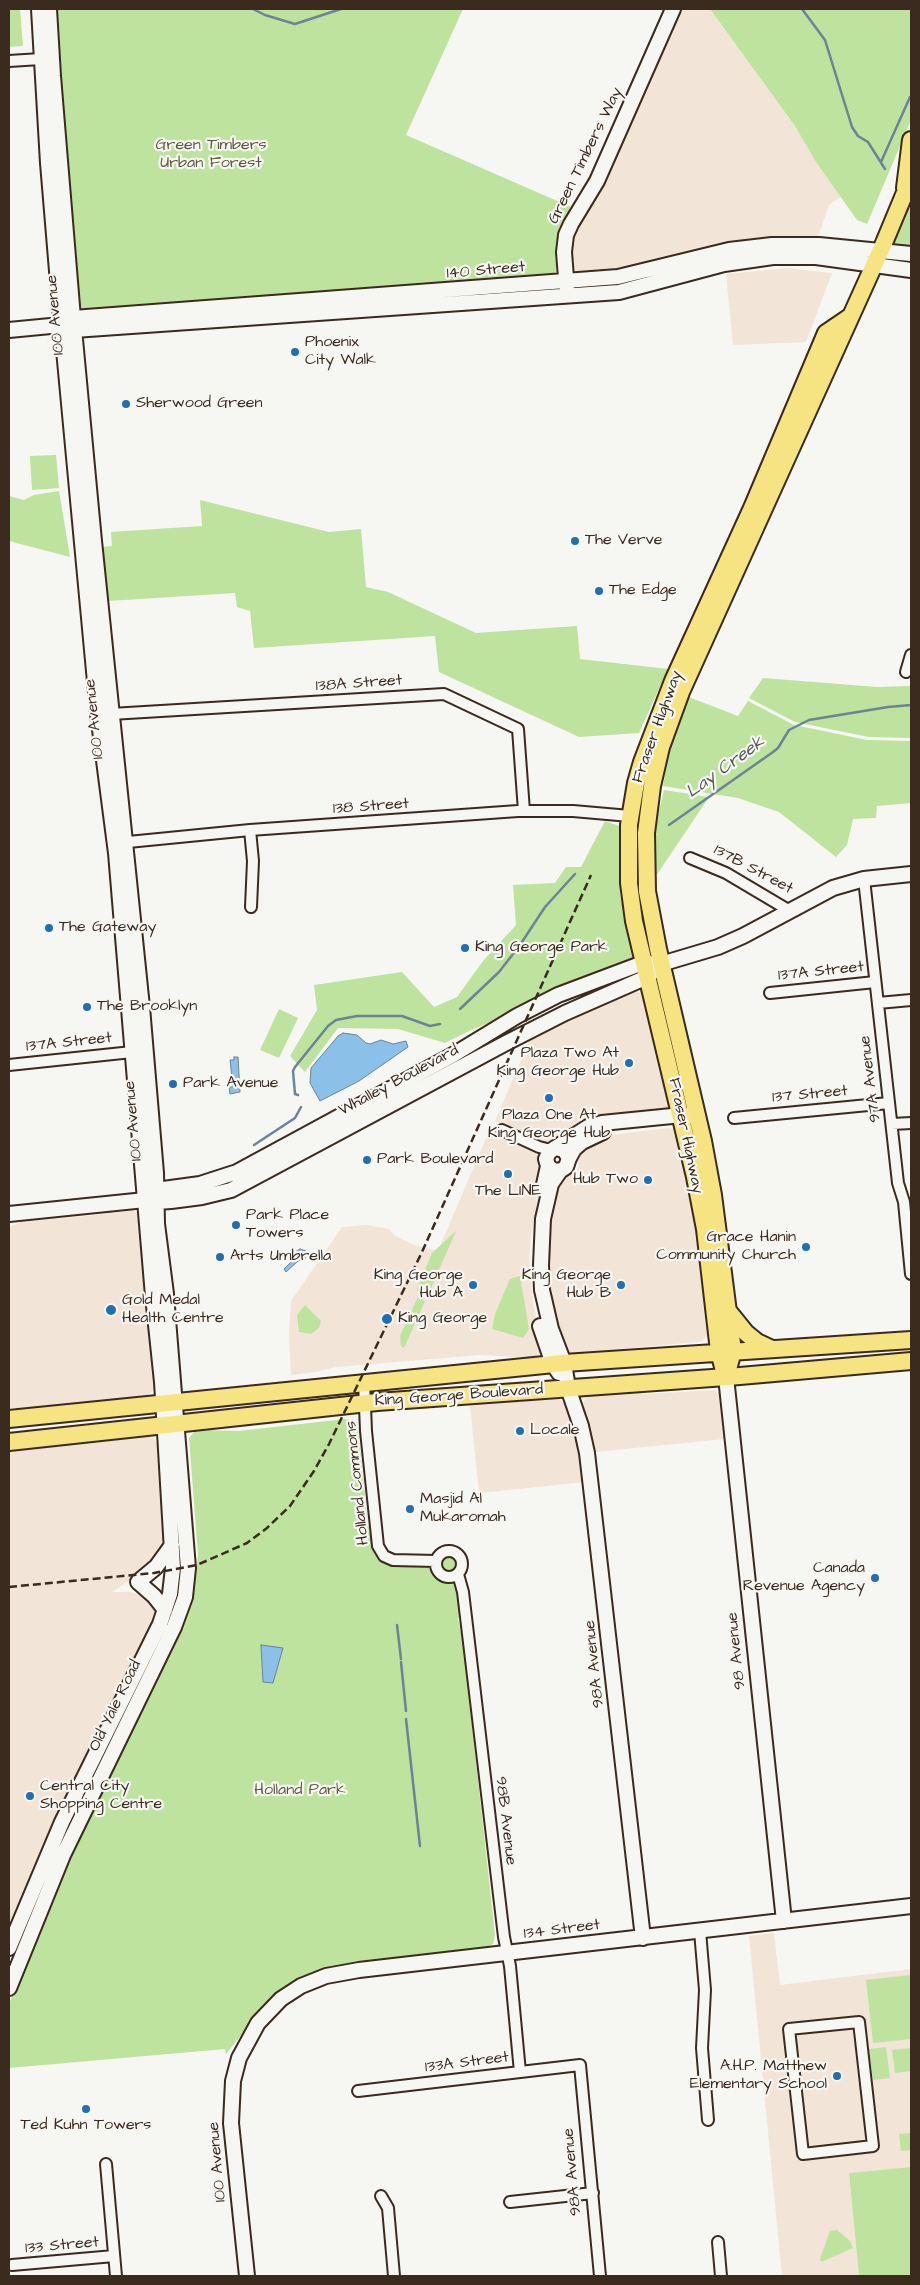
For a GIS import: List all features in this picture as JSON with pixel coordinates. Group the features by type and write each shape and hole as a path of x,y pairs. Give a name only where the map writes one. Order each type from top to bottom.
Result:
{"main road":[{"name":"100 Avenue","path":"40,9 41,59 111,714 132,1052 153,1197"},
{"name":"100 Avenue","path":"49,9 98,714 120,842 153,1197 170,1426"},
{"name":"Green Timbers Way","path":"567,296 564,252 571,224 597,181 673,9"},
{"name":"Fraser Highway","path":"903,198 911,140"},
{"name":"Fraser Highway","path":"726,1351 661,964 650,912 646,871 648,810 656,765 683,686 851,316 911,178"},
{"name":"140 Street","path":"9,330 618,277 729,250 755,247 819,245 877,258 911,270"},
{"name":"140 Street","path":"70,325 619,292 724,264 773,257 877,258 911,254"},
{"name":"Fraser Highway","path":"726,1351 729,1312 713,1195 687,1118 645,970 634,921 629,883 630,816 636,783 653,731 729,555 752,508 826,333 851,316"},
{"name":"137B Street","path":"790,911 833,888 864,879 911,874"},
{"name":"Whalley Boulevard","path":"153,1197 237,1172 458,1052 539,1004 718,947 790,911"},
{"name":"Whalley Boulevard","path":"9,1214 153,1197 202,1197 241,1185 590,1001 645,970"},
{"path":"550,1157 581,1131 597,1124 687,1118"},
{"path":"550,1157 564,1150 569,1158 574,1149 582,1142 603,1132 687,1118"},
{"name":"98A Avenue","path":"550,1157 551,1184 545,1204 541,1230 541,1270 558,1363 581,1426 587,1453 643,1938"},
{"path":"729,1312 746,1333 757,1342 772,1349"},
{"name":"King George Boulevard","path":"9,1419 558,1363 911,1340"},
{"path":"726,1351 726,1377"},
{"name":"King George Boulevard","path":"9,1442 170,1426 364,1403 726,1377 911,1361"},
{"name":"98 Avenue","path":"726,1377 784,1921"},
{"name":"Old Yale Road","path":"9,1948 62,1822 166,1610 172,1580 170,1426"},
{"name":"Old Yale Road","path":"9,1988 74,1831 171,1635 185,1597 188,1554 170,1426"},
{"path":"166,1610 138,1582 156,1567 172,1545"},
{"path":"62,1822 74,1831"},
{"name":"134 Street","path":"244,2046 258,2023 281,1999 301,1986 326,1976 359,1970 911,1906"},
{"name":"100 Avenue","path":"244,2046 234,2075 230,2107 247,2276"}],"street":[{"path":"9,62 41,59"},
{"path":"906,672 911,655"},
{"name":"138A Street","path":"111,714 444,694 518,729 524,811"},
{"name":"138 Street","path":"120,842 250,830 524,811 573,811 630,816"},
{"path":"250,830 253,861 251,907"},
{"name":"137B Street","path":"690,858 726,873 756,889 790,911"},
{"name":"97A Avenue","path":"864,879 898,1183 908,1201 911,1274"},
{"name":"137A Street","path":"770,993 875,982"},
{"path":"878,1003 911,1000"},
{"name":"137A Street","path":"9,1065 132,1052"},
{"name":"137 Street","path":"734,1118 889,1102"},
{"path":"892,1124 911,1123"},
{"path":"502,1130 550,1157"},
{"name":"Holland Commons","path":"364,1382 366,1436 380,1550 384,1556 392,1560 436,1561"},
{"path":"444,1551 457,1554 462,1561 458,1574 449,1577 441,1575 436,1567 436,1561 444,1551"},
{"name":"98B Avenue","path":"458,1574 463,1592 508,1953 520,2072"},
{"path":"700,1931 706,1990 702,2048 708,2120"},
{"path":"859,2022 873,2146 803,2154 789,2029 859,2022"},
{"name":"133A Street","path":"358,2091 580,2065"},
{"name":"98A Avenue","path":"580,2065 600,2276"},
{"path":"106,2164 116,2276"},
{"path":"510,2202 593,2193"},
{"path":"381,2196 388,2208 394,2276"},
{"path":"718,2242 721,2276"},
{"name":"133 Street","path":"12,2265 114,2256"}],"shaded area":[{"path":"681,9 710,9 795,126 841,197 829,205 817,240 578,275 572,268 569,252 573,232 607,176"},
{"path":"787,268 832,273 806,342 733,345 726,274"},
{"path":"633,990 644,994 648,1003 651,1028 672,1110 607,1121 556,1144 547,1144 495,1121 530,1039 589,1008"},
{"path":"668,1128 677,1130 695,1198 708,1335 702,1341 695,1342 571,1354 562,1351 543,1262 555,1187 567,1173 576,1173 579,1164 575,1160 575,1154 602,1136"},
{"path":"490,1129 533,1149 541,1160 543,1183 532,1228 529,1257 533,1302 543,1350 542,1353 531,1358 481,1355 336,1367 291,1375 289,1335 291,1301 342,1227 367,1225 389,1229 395,1236 414,1245 438,1251"},
{"path":"126,1208 139,1214 142,1223 155,1382 154,1389 148,1395 140,1397 30,1408 9,1408 9,1227 21,1222 98,1215"},
{"path":"715,1390 719,1394 724,1439 595,1452 583,1407 584,1400 590,1395"},
{"path":"557,1397 565,1404 578,1438 585,1482 479,1493 470,1406"},
{"path":"146,1436 153,1438 158,1445 166,1530 165,1543 157,1562 112,1592 129,1592 150,1598 158,1612 9,1937 9,1449"},
{"name":"A.H.P. Matthew Elementary School","path":"774,1933 780,1985 911,1969 911,2167 849,2173 859,2276 782,2276 749,1936"}],"green space":[{"path":"9,9 20,9 23,46 9,47"},
{"name":"Green Timbers Urban Forest","path":"54,9 463,9 406,135 571,207 563,221 558,236 556,272 551,277 84,310 77,303"},
{"path":"710,9 911,9 911,120 867,224 857,220 816,162 795,126"},
{"path":"911,188 911,250 897,247 893,241"},
{"path":"56,455 59,488 32,490 30,456"},
{"path":"59,491 70,557 9,541 9,496 24,500 34,495"},
{"path":"200,500 329,532 361,529 366,587 388,592 476,633 577,626 580,659 668,669 639,733 579,737 439,672 435,636 254,648 250,611 237,607 235,593 108,601 103,547 112,546 111,532 202,526"},
{"path":"763,678 877,687 911,686 911,738 869,737 795,722 749,698"},
{"path":"686,696 738,716 748,701 794,725 867,740 911,741 911,803 877,806 876,818 853,819 847,845 836,857 779,812 738,798 663,786 673,731"},
{"path":"664,790 709,797 656,876 656,823"},
{"path":"605,821 619,826 620,894 634,961 445,1043 398,1029 338,1028 305,1072 290,1056 317,1010 314,985 402,972 434,1007 457,997 483,961 516,925 513,885 555,883 566,867 581,867"},
{"path":"279,1009 298,1018 279,1058 260,1050"},
{"path":"456,1231 428,1295 417,1290 432,1253"},
{"path":"520,1276 529,1329 523,1338 492,1329 495,1314 510,1279"},
{"path":"418,1297 425,1301 404,1348 401,1346 400,1336"},
{"path":"305,1305 321,1321 319,1328 311,1334 299,1332 297,1315"},
{"name":"Holland Park","path":"345,1419 353,1421 358,1429 368,1524 376,1553 382,1561 392,1565 430,1567 440,1577 453,1583 456,1589 495,1935 493,1944 486,1948 344,1964 313,1973 289,1985 266,2004 226,2054 225,2049 9,2068 9,2004 73,1849 171,1648 191,1601 198,1554 189,1438 195,1431 199,1430 239,1431"},
{"path":"446,1557 452,1557 456,1564 452,1571 446,1571 442,1567 442,1561"},
{"path":"911,1975 911,2039 873,2043 866,1980"},
{"path":"886,2047 890,2078 873,2080 869,2049"},
{"path":"911,2048 911,2071 895,2073 892,2050"},
{"path":"911,2133 911,2150 901,2151 899,2134"},
{"path":"911,2167 911,2276 859,2276 849,2173"},
{"path":"837,2230 850,2241 853,2248 821,2262 820,2259 830,2231"}],"water":[{"path":"343,1033 357,1035 370,1044 381,1040 393,1044 406,1041 408,1047 359,1081 320,1101 310,1083 311,1068 338,1036"},
{"path":"234,1057 238,1057 240,1092 230,1094 229,1087 233,1087 230,1060 234,1060"},
{"path":"300,1249 306,1251 305,1259 298,1261 286,1272 284,1269 295,1258 295,1252"},
{"path":"261,1645 283,1648 273,1683 263,1682"}],"waterway":[{"path":"253,9 265,15 295,24 341,9"},
{"path":"802,9 825,40 852,127 858,136 868,142 885,169"},
{"path":"881,162 910,97"},
{"name":"Lay Creek","path":"669,825 773,752 778,748 789,730 809,720 911,705"},
{"name":"Lay Creek","path":"460,1009 499,972 520,945 545,907 575,874"},
{"name":"Lay Creek","path":"298,1095 295,1094 293,1071 295,1067 328,1026 336,1020 357,1016 402,1016 430,1026 440,1024"},
{"name":"Lay Creek","path":"254,1145 295,1118 301,1107"},
{"path":"397,1625 401,1659"},
{"path":"401,1662 406,1711"},
{"path":"406,1719 420,1846"}],"railway":[{"path":"9,1587 154,1573 197,1565 247,1543 267,1528 290,1506 314,1471 329,1444 422,1252 591,875"}],"place":[{"name":"Phoenix City Walk","path":"295,352"},
{"name":"Sherwood Green","path":"126,404"},
{"name":"The Verve","path":"575,541"},
{"name":"The Edge","path":"599,591"},
{"name":"The Gateway","path":"49,928"},
{"name":"King George Park","path":"465,948"},
{"name":"The Brooklyn","path":"87,1007"},
{"name":"Plaza Two At King George Hub","path":"629,1063"},
{"name":"Park Avenue","path":"173,1084"},
{"name":"Plaza One At King George Hub","path":"549,1098"},
{"name":"Park Boulevard","path":"367,1160"},
{"name":"The LINE","path":"508,1174"},
{"name":"Hub Two","path":"648,1180"},
{"name":"Park Place Towers","path":"236,1225"},
{"name":"Grace Hanin Community Church","path":"806,1247"},
{"name":"Arts Umbrella","path":"220,1257"},
{"name":"King George Hub A","path":"473,1285"},
{"name":"King George Hub B","path":"621,1285"},
{"name":"Gold Medal Health Centre","path":"111,1310"},
{"name":"King George","path":"387,1319"},
{"name":"Locale","path":"520,1431"},
{"name":"Masjid Al Mukaromah","path":"410,1509"},
{"name":"Canada Revenue Agency","path":"875,1578"},
{"name":"Central City Shopping Centre","path":"30,1796"},
{"name":"A.H.P. Matthew Elementary School","path":"837,2076"},
{"name":"Ted Kuhn Towers","path":"86,2109"}]}
